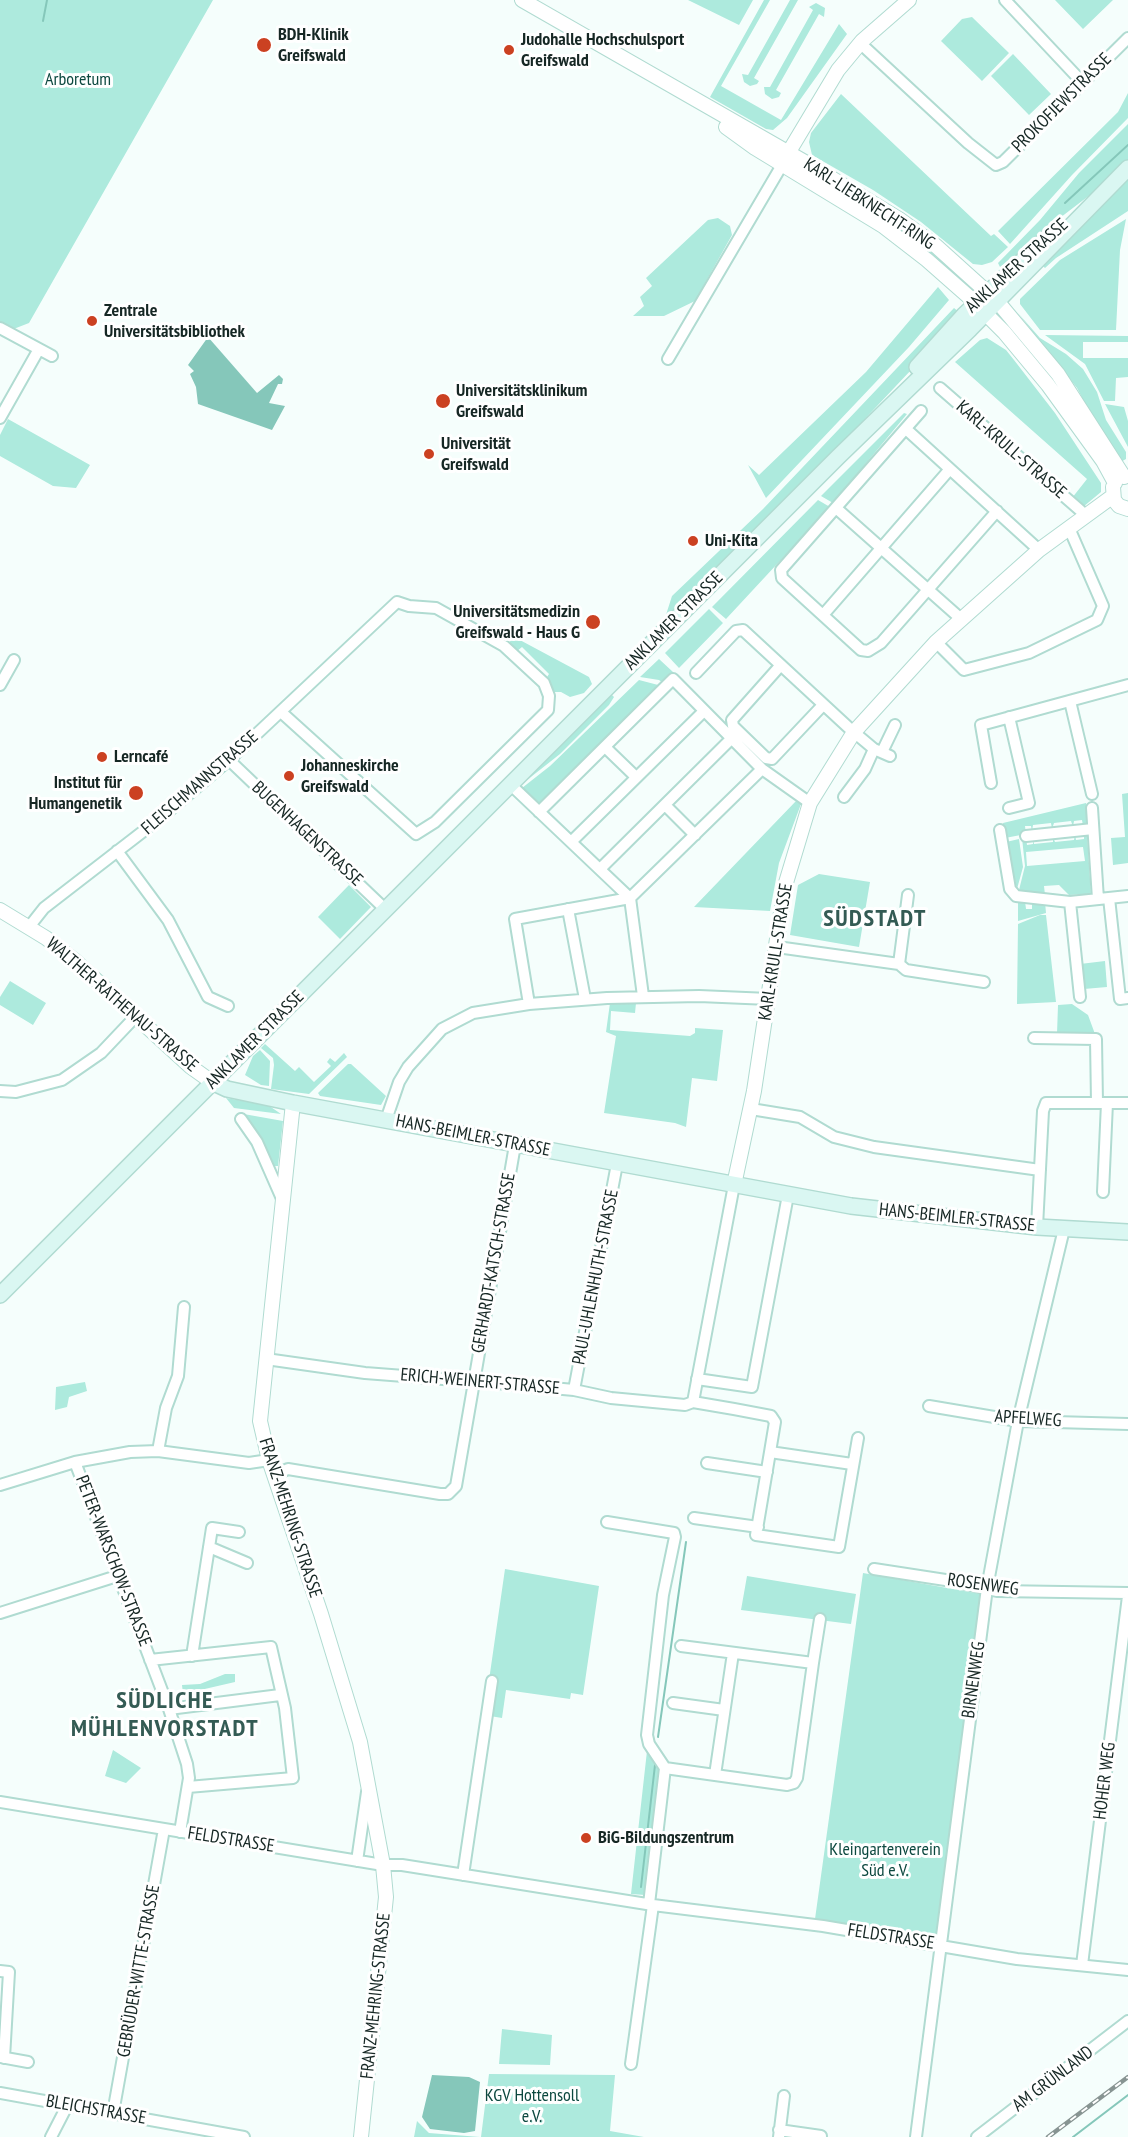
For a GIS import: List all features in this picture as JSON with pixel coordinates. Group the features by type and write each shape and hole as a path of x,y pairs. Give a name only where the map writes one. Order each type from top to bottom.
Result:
{"main road":[{"name":"ANKLAMER STRASSE","path":"0,1294 124,1174 212,1082 838,457 981,308 1030,250 1128,168"},
{"name":"HANS-BEIMLER-STRASSE","path":"212,1082 227,1089 293,1103 851,1206 1037,1227 1128,1233"}],"street":[{"name":"KARL-LIEBKNECHT-RING","path":"522,0 667,84 785,159 883,226 927,260 981,308 1048,386 1088,438 1122,496"},
{"path":"668,359 823,93 860,43 909,0"},
{"path":"1005,0 1082,82"},
{"name":"PROKOFJEWSTRASSE","path":"860,43 996,165 1003,162 1128,38"},
{"name":"KARL-LIEBKNECHT-RING","path":"785,159 899,219 936,246 992,296 1058,374 1122,496"},
{"path":"0,328 52,356"},
{"path":"0,418 39,349"},
{"name":"KARL-KRULL-STRASSE","path":"940,388 1083,514"},
{"path":"921,411 782,570 782,578 861,650 868,651 881,643 997,511"},
{"path":"906,429 1039,550"},
{"path":"823,615 950,469"},
{"name":"KARL-KRULL-STRASSE","path":"734,1185 751,1109 790,862 810,803 854,732 960,618 1083,514 1122,496"},
{"path":"836,508 960,618"},
{"path":"936,642 964,670 1029,653 1097,620 1103,606 1068,528"},
{"name":"FLEISCHMANNSTRASSE","path":"28,927 44,908 163,816 229,760 397,602 408,606 436,608 504,646 544,683 549,696 548,710 435,822 416,834 281,712"},
{"path":"696,673 736,631 742,630 823,705 854,732 882,752"},
{"path":"0,685 14,660"},
{"path":"780,666 732,720 732,726 766,758 772,759 823,705"},
{"path":"539,812 673,679 762,769 810,803"},
{"path":"991,783 980,727 983,724 1128,685"},
{"path":"1070,701 1092,794"},
{"path":"572,841 704,711"},
{"path":"1009,717 1029,803 1009,808"},
{"path":"844,797 882,752 895,725"},
{"path":"601,868 731,739"},
{"path":"606,747 636,777"},
{"name":"BUGENHAGENSTRASSE","path":"229,760 385,909"},
{"path":"529,1004 515,919 630,898 762,769"},
{"path":"510,784 630,898 643,996"},
{"path":"665,805 695,835"},
{"path":"1092,808 1103,899 1120,999 1128,998"},
{"path":"1026,836 1093,829"},
{"path":"1000,830 1012,894 1023,898 1056,899 1070,902 1128,896"},
{"path":"117,851 168,920 208,997 228,1006"},
{"path":"899,964 908,895"},
{"path":"1070,902 1080,997"},
{"path":"568,909 585,999"},
{"name":"WALTHER-RATHENAU-STRASSE","path":"0,910 73,959 137,1015 191,1067 212,1082"},
{"path":"777,947 899,964 906,970 984,982"},
{"path":"386,1120 399,1082 408,1067 442,1029 473,1013 529,1004 643,996 769,999"},
{"path":"0,1091 16,1092 62,1080 101,1053 137,1015"},
{"path":"1034,1038 1096,1039 1102,1103 1103,1192"},
{"name":"FRANZ-MEHRING-STRASSE","path":"293,1103 260,1421 274,1475 321,1614 360,1742 384,1865 386,1897 361,2137"},
{"path":"1037,1227 1043,1111 1046,1103 1128,1103"},
{"path":"751,1109 800,1117 834,1137 874,1147 1040,1170"},
{"path":"241,1119 257,1142 283,1202"},
{"name":"GERHARDT-KATSCH-STRASSE","path":"274,1475 288,1469 423,1493 448,1494 459,1480 473,1382 514,1145"},
{"name":"PAUL-UHLENHUTH-STRASSE","path":"574,1390 617,1164"},
{"path":"693,1402 734,1185"},
{"path":"697,1379 752,1387 788,1195"},
{"name":"BIRNENWEG","path":"916,2137 939,1945 987,1588 1018,1421 1064,1229"},
{"path":"158,1451 166,1408 178,1376 184,1307"},
{"name":"ERICH-WEINERT-STRASSE","path":"266,1359 365,1373 574,1390 611,1398 685,1405 693,1402 771,1416 775,1422 771,1452"},
{"name":"APFELWEG","path":"929,1406 1018,1421 1128,1424"},
{"path":"852,1464 771,1452 756,1535 839,1546 858,1438"},
{"path":"0,1485 108,1454 158,1451 249,1463 270,1461"},
{"name":"PETER-WARSCHOW-STRASSE","path":"75,1462 169,1709 189,1771 180,1832"},
{"path":"707,1463 767,1472"},
{"path":"694,1518 758,1527"},
{"path":"607,1522 674,1533 675,1537 663,1595 647,1735 649,1744 665,1768 631,2064"},
{"path":"192,1656 212,1528 239,1532"},
{"path":"209,1547 247,1563"},
{"name":"ROSENWEG","path":"874,1569 987,1588 1128,1594"},
{"path":"0,1613 117,1576"},
{"name":"HOHER WEG","path":"1082,1965 1128,1594"},
{"path":"665,1768 787,1785 794,1783 820,1620"},
{"path":"681,1646 813,1663"},
{"name":"PETER-WARSCHOW-STRASSE","path":"150,1660 271,1647 280,1695 285,1708 293,1778 188,1787"},
{"path":"716,1774 733,1653"},
{"path":"463,1875 492,1681"},
{"path":"169,1709 280,1695"},
{"path":"673,1702 724,1710"},
{"name":"FRANZ-MEHRING-STRASSE","path":"357,1861 369,1783"},
{"name":"FELDSTRASSE","path":"0,1802 357,1861 402,1865 651,1904 939,1945 1017,1959 1128,1970"},
{"name":"GEBRÜDER-WITTE-STRASSE","path":"113,2113 164,1829"},
{"path":"0,1971 9,1972 2,2057 28,2062"},
{"name":"AM GRÜNLAND","path":"977,2137 1128,2021"},
{"name":"BLEICHSTRASSE","path":"0,2093 113,2113 190,2132 244,2137"},
{"path":"784,2096 779,2134 821,2136"},
{"path":"51,2137 67,2106"}],"green space":[{"name":"Arboretum","path":"0,0 213,0 29,323 11,330 0,325"},
{"path":"688,0 753,0 739,25"},
{"path":"764,0 770,0 721,86 781,120 839,24 847,34 787,118 773,130 766,129 710,97"},
{"path":"790,0 798,0 754,78 759,81 750,86 744,82 742,74 748,75"},
{"path":"1055,0 1113,0 1083,29"},
{"path":"816,3 825,8 824,17 819,14 776,90 781,93 779,97 772,99 765,94 764,87 770,87 813,10 809,7"},
{"path":"972,17 1009,53 982,81 941,41 962,19"},
{"path":"1013,54 1051,94 1029,115 991,76"},
{"path":"1128,93 1128,118 1072,175 1010,244 998,231 1118,112"},
{"path":"841,94 991,236 994,234 1008,247 992,262 982,265 973,264 921,222 873,190 812,155 809,142 811,133"},
{"path":"1128,124 1128,160 1103,185 1048,227 1001,269 998,263 1040,220 1079,173"},
{"path":"806,169 910,232 966,279 963,283 906,235 803,175"},
{"path":"1128,172 1128,211 1056,258 1045,268 1039,262"},
{"path":"718,218 730,226 732,235 695,301 664,316 633,316 644,306 640,297 652,286 646,278 708,220"},
{"path":"1126,219 1120,250 1116,330 1040,330 1020,304 1020,299 1060,260"},
{"path":"938,287 949,300 909,347 766,498 748,465 759,475 866,372"},
{"path":"954,308 959,312 912,369 811,476 664,621 672,596 763,509"},
{"path":"1018,313 1040,338 1066,354 1083,369 1097,392 1106,420 1126,452 1126,459 1117,464 1077,388"},
{"path":"1045,335 1128,336 1128,342 1083,342 1083,358 1128,358 1128,377 1116,378 1115,401 1104,401 1085,364"},
{"path":"987,338 1006,350 1014,360 1055,413 1101,483 1101,492 1083,507 1072,498 1087,479 955,362 980,340"},
{"path":"1105,404 1124,407 1128,421 1128,447"},
{"path":"904,413 907,414 833,503 821,496"},
{"path":"8,419 90,465 76,488 53,486 0,456 0,435"},
{"path":"818,500 830,507 726,619 712,607"},
{"path":"709,609 723,623 679,668 665,653"},
{"path":"518,639 589,677 592,684 584,693 570,697 561,692 551,692 545,680 549,674 522,647 516,652 508,645 511,640"},
{"path":"659,659 673,672 672,675 663,683 659,680 640,677"},
{"path":"639,680 662,686 541,806 522,788 550,766"},
{"path":"612,695 614,697 609,705 560,754 522,784 590,711"},
{"path":"1128,793 1128,863 1113,865 1111,838 1125,837 1122,794"},
{"path":"796,801 801,804 779,863 770,911 694,907"},
{"path":"1086,803 1089,824 1083,826 1082,820 1074,821 1073,827 1071,821 1054,823 1052,829 1051,823 1033,825 1032,831 1031,826 1025,826 1026,834 1005,838 1003,823"},
{"path":"1084,833 1087,833 1091,894 1069,895 1059,885 1044,886 1045,895 1025,894 1019,890 1025,866 1022,838 1026,837 1027,845 1033,844 1033,839 1034,844 1053,842 1053,837 1055,842 1074,840 1075,834 1076,840 1084,839","holes":["1083,847 1085,861 1027,866 1026,852"]},
{"path":"1019,839 1023,867 1017,889 1006,842"},
{"path":"819,874 870,882 859,947 790,935 798,885"},
{"path":"349,885 371,907 340,939 318,917"},
{"path":"1018,900 1025,901 1026,909 1032,909 1032,902 1045,902 1046,913 1018,921"},
{"path":"1040,915 1046,915 1056,1002 1017,1004 1018,924"},
{"path":"1105,961 1107,987 1084,989 1080,964"},
{"path":"10,981 46,1003 33,1025 0,1005 0,997"},
{"path":"610,1003 636,1003 635,1013 611,1011 610,1030 690,1036 695,1033 695,1028 723,1030 717,1081 692,1078 686,1127 675,1123 604,1113 616,1036 606,1032"},
{"path":"1072,1004 1088,1015 1095,1034 1057,1034 1058,1005"},
{"path":"265,1044 295,1071 299,1067 314,1082 331,1066 327,1062 330,1058 335,1062 344,1053 347,1057 309,1094 271,1089 274,1065 273,1058 261,1048"},
{"path":"260,1050 270,1061 269,1086 261,1085 245,1075 253,1056"},
{"path":"348,1064 351,1064 386,1096 381,1105 320,1096 318,1093"},
{"path":"226,1098 268,1105 281,1114 234,1108"},
{"path":"238,1113 283,1121 278,1166 274,1166 265,1145 250,1121"},
{"path":"85,1382 87,1391 69,1397 67,1407 55,1410 56,1387"},
{"path":"505,1569 599,1586 583,1695 571,1693 570,1699 506,1690 502,1718 484,1715"},
{"name":"Kleingartenverein Süd e.V.","path":"863,1573 981,1594 936,1938 815,1919"},
{"path":"747,1576 856,1594 851,1624 741,1610"},
{"path":"225,1674 235,1674 235,1682 183,1694 182,1685 200,1684"},
{"path":"113,1750 141,1768 126,1783 105,1776"},
{"path":"647,1751 660,1769 645,1895 631,1894"},
{"path":"502,2029 552,2035 550,2065 499,2064"},
{"name":"KGV Hottensoll e.V.","path":"489,2074 615,2075 610,2131 644,2137 481,2137"},
{"name":"KGV Hottensoll e.V.","path":"417,2121 429,2133 480,2137 414,2137"}],"shaded area":[{"path":"208,337 257,393 279,375 283,379 269,403 285,406 272,430 198,404 196,387 190,374 194,371 188,365"},
{"path":"432,2075 469,2077 480,2082 475,2131 464,2133 430,2129 422,2117"}],"waterway":[{"path":"43,21 47,0"},
{"path":"1065,203 1128,145"},
{"path":"658,1737 686,1542"},
{"path":"641,1887 655,1765"},
{"path":"1073,2137 1128,2095"}],"railway":[{"path":"1048,2137 1128,2077"}],"place":[{"name":"BDH-Klinik Greifswald","path":"264,45"},
{"name":"Judohalle Hochschulsport Greifswald","path":"509,50"},
{"name":"Zentrale Universitätsbibliothek","path":"92,321"},
{"name":"Universitätsklinikum Greifswald","path":"443,401"},
{"name":"Universität Greifswald","path":"429,454"},
{"name":"Uni-Kita","path":"693,541"},
{"name":"Universitätsmedizin Greifswald - Haus G","path":"593,622"},
{"name":"Lerncafé","path":"102,757"},
{"name":"Johanneskirche Greifswald","path":"289,776"},
{"name":"Institut für Humangenetik","path":"136,793"},
{"name":"BiG-Bildungszentrum","path":"586,1838"}],"district":[{"name":"SÜDSTADT","path":"875,919"},
{"name":"SÜDLICHE MÜHLENVORSTADT","path":"165,1715"}]}
